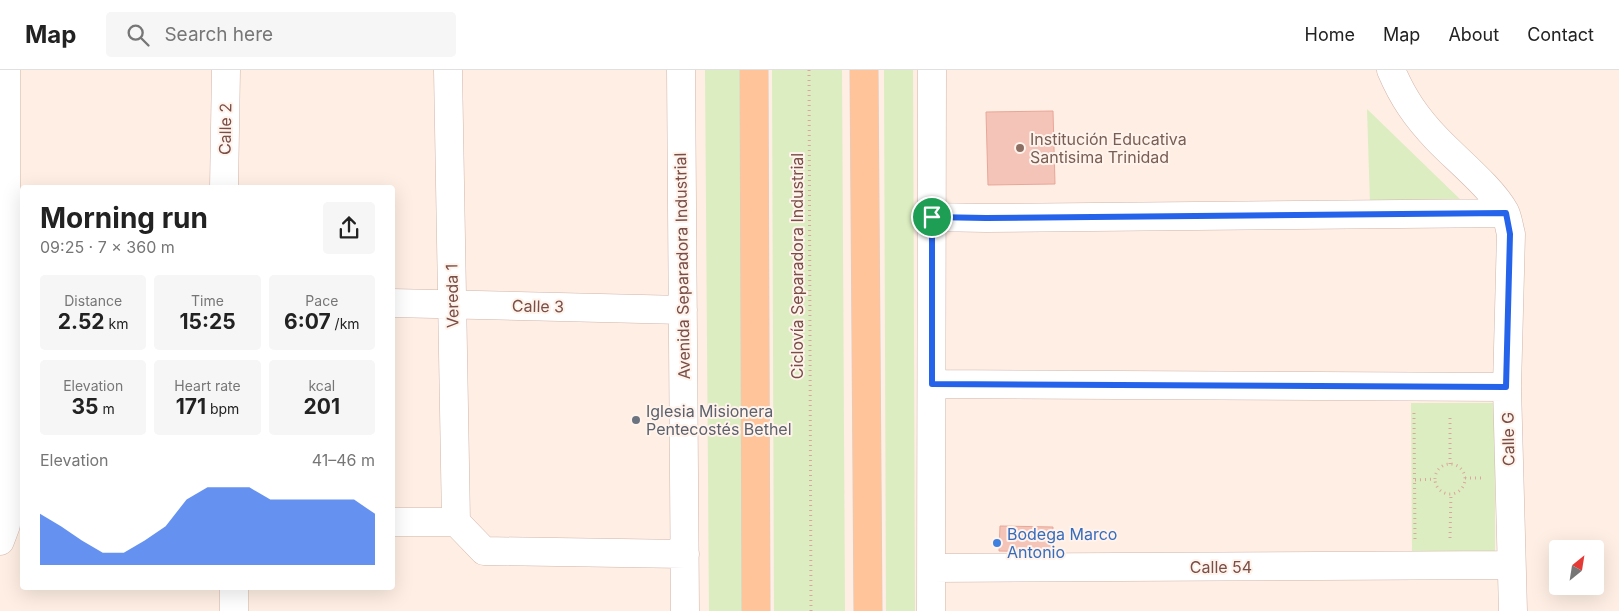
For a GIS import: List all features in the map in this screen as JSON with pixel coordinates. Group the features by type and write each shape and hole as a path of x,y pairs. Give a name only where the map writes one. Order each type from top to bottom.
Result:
{"main road":[{"path":"754,70 756,611"},
{"path":"864,70 868,611"}],"street":[{"path":"6,70 3,286 14,325 9,530"},
{"name":"Calle 2","path":"224,185 226,70"},
{"name":"Vereda 1","path":"448,70 456,522"},
{"name":"Avenida Separadora Industrial","path":"680,70 685,611"},
{"path":"932,70 932,611"},
{"name":"Calle G","path":"1391,70 1403,96 1419,118 1436,138 1496,198 1506,213 1510,234 1506,387 1512,611"},
{"path":"932,217 1506,213"},
{"name":"Calle 3","path":"395,303 683,310"},
{"path":"932,384 1506,387"},
{"path":"395,522 456,522 484,551 685,554"},
{"name":"Calle 54","path":"932,568 1511,565"},
{"path":"234,590 234,611"}],"path":[{"name":"Ciclovía Separadora Industrial","path":"809,70 811,611"},
{"path":"1414,387 1415,565"},
{"path":"1450,406 1450,464"},
{"path":"1450,464 1457,465 1465,478 1464,486 1458,491 1451,493 1444,492 1438,487 1436,479 1437,472 1442,466 1450,464"},
{"path":"1465,478 1483,478"},
{"path":"1414,480 1436,479"},
{"path":"1450,565 1451,493"}],"green space":[{"path":"705,70 741,70 744,611 709,611"},
{"path":"772,70 842,70 845,611 774,611"},
{"path":"884,70 913,70 915,611 886,611"},
{"path":"1367,109 1465,204 1370,203"},
{"path":"1411,403 1495,403 1495,557 1412,557"}],"building":[{"name":"Institución Educativa Santisima Trinidad","path":"1053,111 1055,184 988,185 986,112"},
{"path":"1000,526 1053,527 1052,552 999,551"}],"place":[{"name":"Institución Educativa Santisima Trinidad","path":"1020,148"},
{"name":"Iglesia Misionera Pentecostés Bethel","path":"636,420"},
{"name":"Bodega Marco Antonio","path":"997,543"}],"route":[{"path":"1506,213 1510,234 1506,387 932,384 932,217 1506,213"}]}
